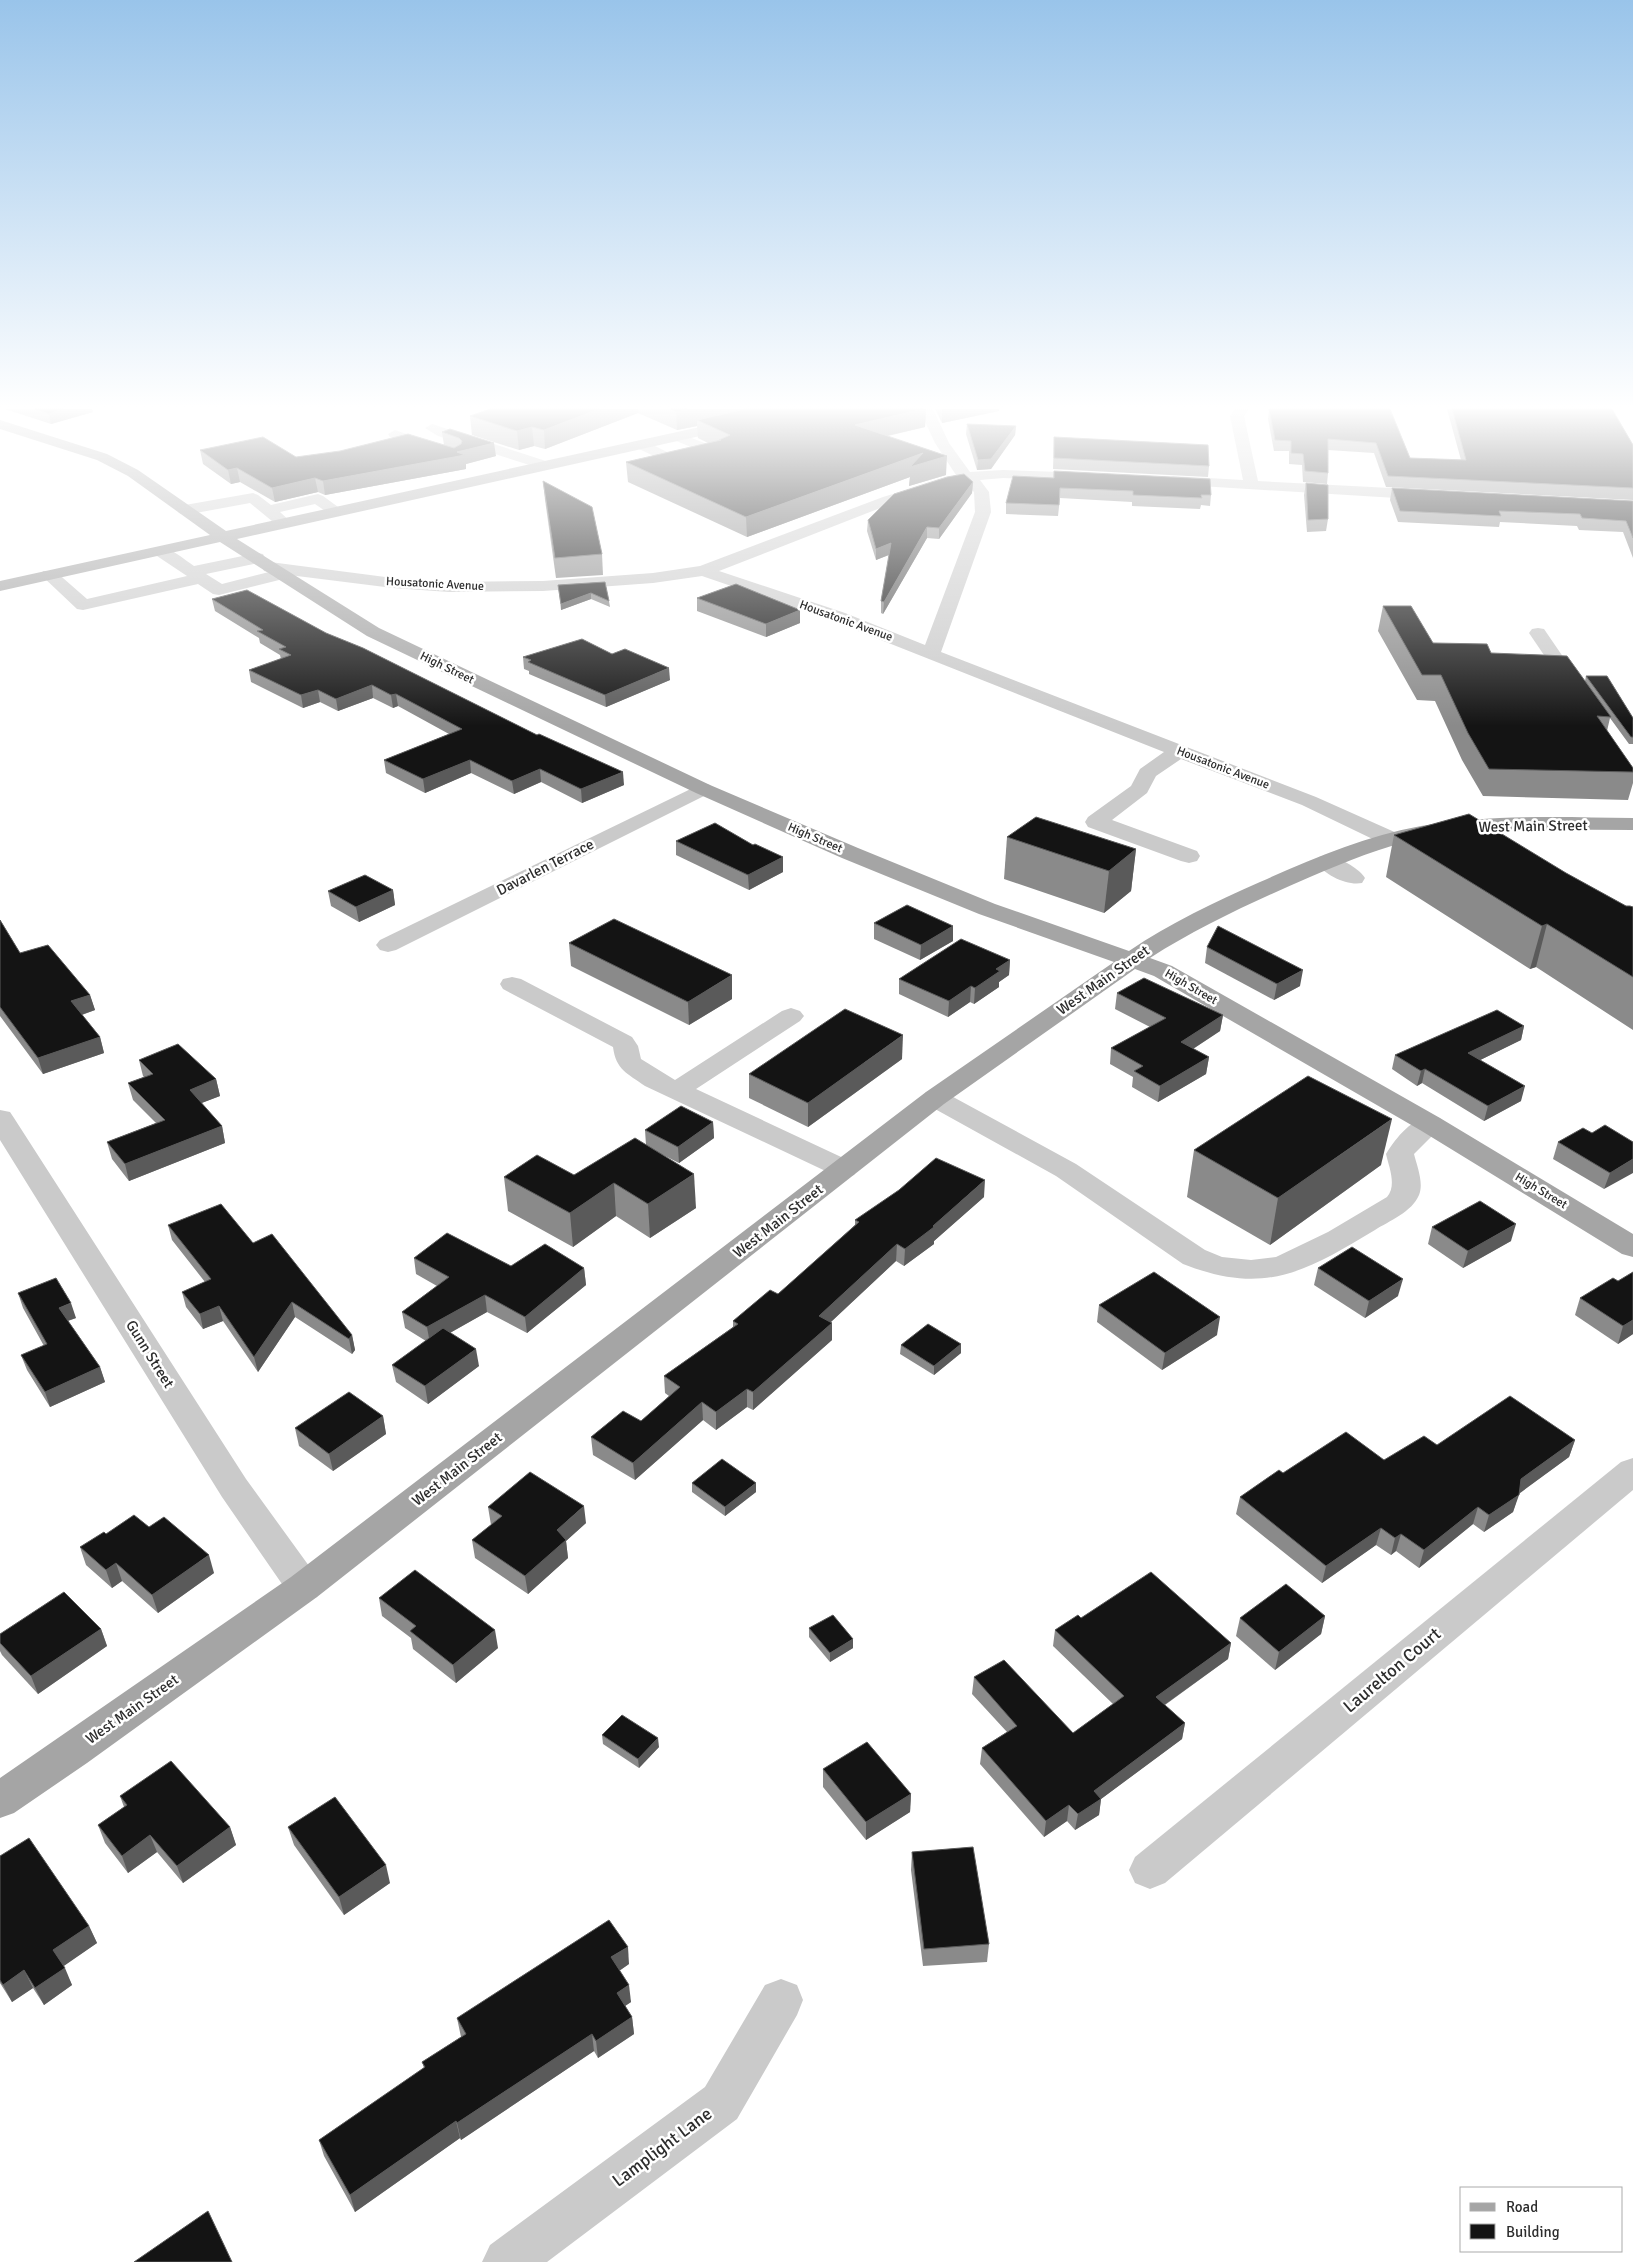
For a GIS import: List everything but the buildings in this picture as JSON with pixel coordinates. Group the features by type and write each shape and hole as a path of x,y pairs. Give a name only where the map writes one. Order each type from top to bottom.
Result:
{"main road":[{"name":"High Street","path":"191,515 223,537 373,632 703,789 988,909 1132,958 1163,971 1430,1124 1633,1247"},
{"path":"0,586 325,515"},
{"name":"West Main Street","path":"0,1800 80,1746 304,1587 935,1098 1112,975 1132,958 1165,938 1259,890 1390,839 1438,830 1478,826 1633,824"}],"street":[{"path":"276,515 284,523"},
{"path":"703,571 851,515"},
{"path":"931,654 982,515"},
{"path":"160,550 219,590 269,566"},
{"path":"49,575 83,605 196,575 269,566"},
{"name":"Housatonic Avenue","path":"269,566 392,583 449,587 543,586 653,578 703,571 839,617 1015,688 1309,801 1390,839"},
{"path":"1538,633 1582,697"},
{"path":"1179,751 1147,773 1140,789 1096,822 1189,856"},
{"name":"Davarlen Terrace","path":"388,945 703,789"},
{"path":"1327,862 1354,878"},
{"path":"512,984 617,1038 627,1047 628,1059 632,1066 654,1080 844,1170"},
{"path":"677,1090 791,1016"},
{"path":"935,1098 1066,1170 1194,1256 1211,1265 1235,1270 1264,1270 1286,1266 1309,1256 1397,1204 1405,1194 1406,1181 1400,1154 1413,1136 1430,1124"},
{"name":"Gunn Street","path":"0,1118 234,1488 304,1587"},
{"name":"Laurelton Court","path":"1150,1870 1633,1471"},
{"name":"Lamplight Lane","path":"507,2262 721,2103 781,2000"}]}
